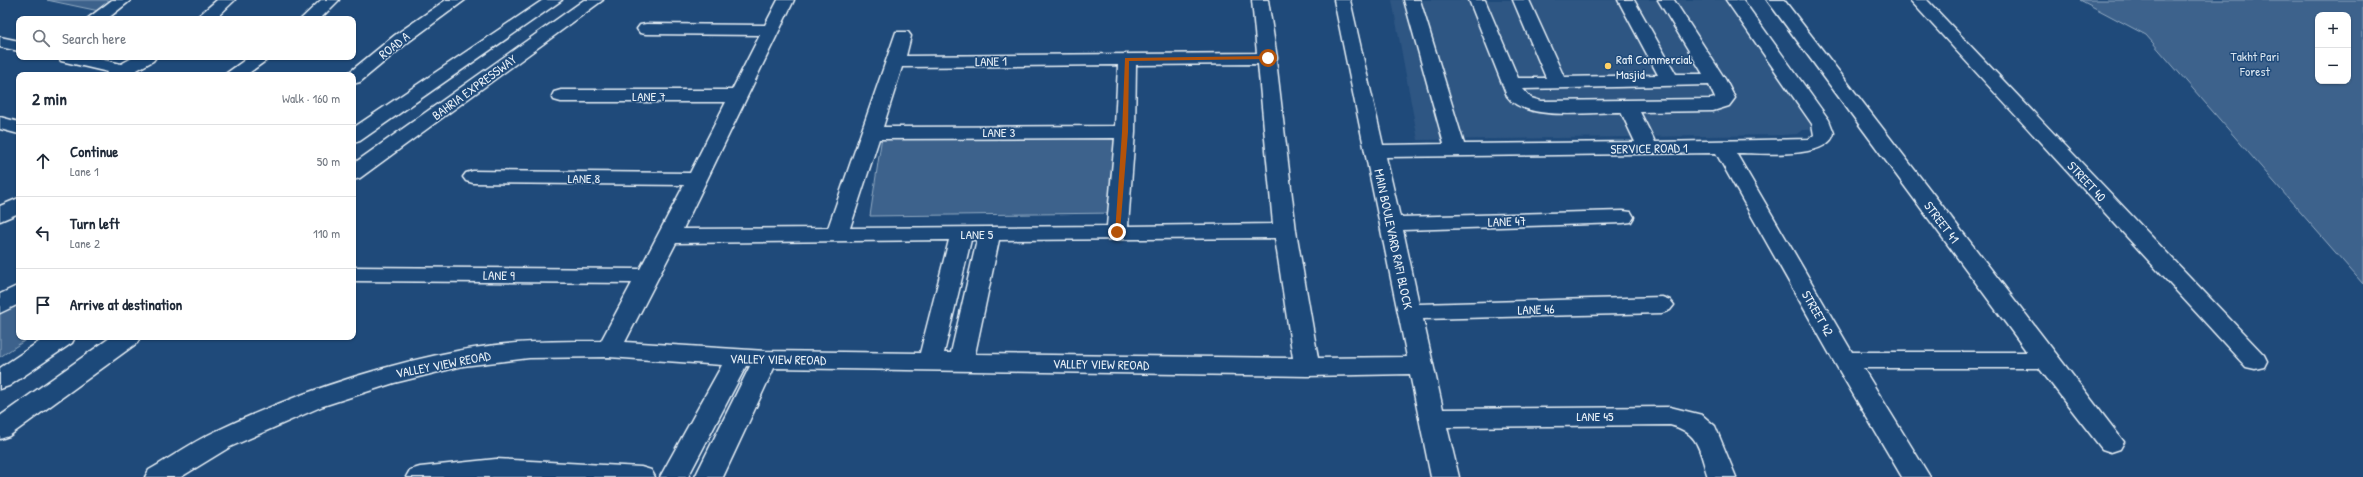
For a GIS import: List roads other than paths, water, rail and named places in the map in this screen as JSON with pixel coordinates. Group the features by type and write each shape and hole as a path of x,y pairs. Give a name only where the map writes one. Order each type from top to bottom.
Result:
{"street":[{"path":"100,16 123,0"},
{"path":"208,16 227,0"},
{"path":"313,16 331,0"},
{"name":"ROAD A","path":"356,76 439,7 457,0"},
{"name":"BAHRIA EXPRESSWAY","path":"356,135 554,0"},
{"name":"BAHRIA EXPRESSWAY","path":"356,172 595,0"},
{"path":"609,349 646,276 669,236 786,0"},
{"path":"1260,0 1268,58 1286,231 1307,367"},
{"name":"MAIN BOULEVARD RAFI BLOCK","path":"1342,0 1445,477"},
{"path":"1412,0 1456,150"},
{"path":"1478,0 1516,96 1522,102 1539,107 1713,105 1722,102 1725,98 1724,93 1666,0"},
{"path":"1521,0 1557,82"},
{"path":"1626,0 1670,80"},
{"name":"SERVICE ROAD 1","path":"1375,151 1807,146 1819,143 1824,138 1826,132 1822,124 1734,0"},
{"name":"STREET 41","path":"1774,0 2046,360 2111,442"},
{"name":"STREET 40","path":"1918,0 2255,361"},
{"path":"646,29 771,30"},
{"path":"836,234 872,133 902,36"},
{"path":"0,42 16,45"},
{"name":"LANE 1","path":"895,62 1268,58"},
{"path":"1117,232 1125,132 1127,59"},
{"path":"77,60 120,72 142,60"},
{"path":"238,72 257,60"},
{"path":"1511,84 1716,80"},
{"name":"LANE 7","path":"561,96 738,96"},
{"path":"1628,106 1648,147"},
{"path":"0,124 16,127"},
{"name":"LANE 3","path":"872,133 1125,132"},
{"name":"STREET 42","path":"1723,147 1845,360 1916,477"},
{"name":"LANE 8","path":"473,177 696,179"},
{"path":"0,215 16,206"},
{"name":"LANE 47","path":"1390,224 1623,217"},
{"name":"LANE 5","path":"669,236 1286,231"},
{"path":"930,361 962,234"},
{"path":"961,362 989,234"},
{"name":"LANE 9","path":"356,274 646,276"},
{"path":"0,305 16,295"},
{"name":"LANE 46","path":"1410,312 1662,305"},
{"path":"0,380 59,340"},
{"path":"0,429 124,340"},
{"name":"VALLEY VIEW REOAD","path":"159,477 221,440 314,400 390,375 463,358 522,351 609,349 766,360 1307,367 1421,365"},
{"path":"674,477 737,359"},
{"path":"708,477 766,360"},
{"path":"1845,360 2046,360"},
{"name":"LANE 45","path":"1433,418 1670,416 1693,422 1706,433 1722,477"},
{"path":"420,477 490,473 641,477"}],"place":[{"name":"Rafi Commercial Masjid","path":"1608,66"}],"park label":[{"name":"Takht Pari Forest","path":"2255,64"}]}
